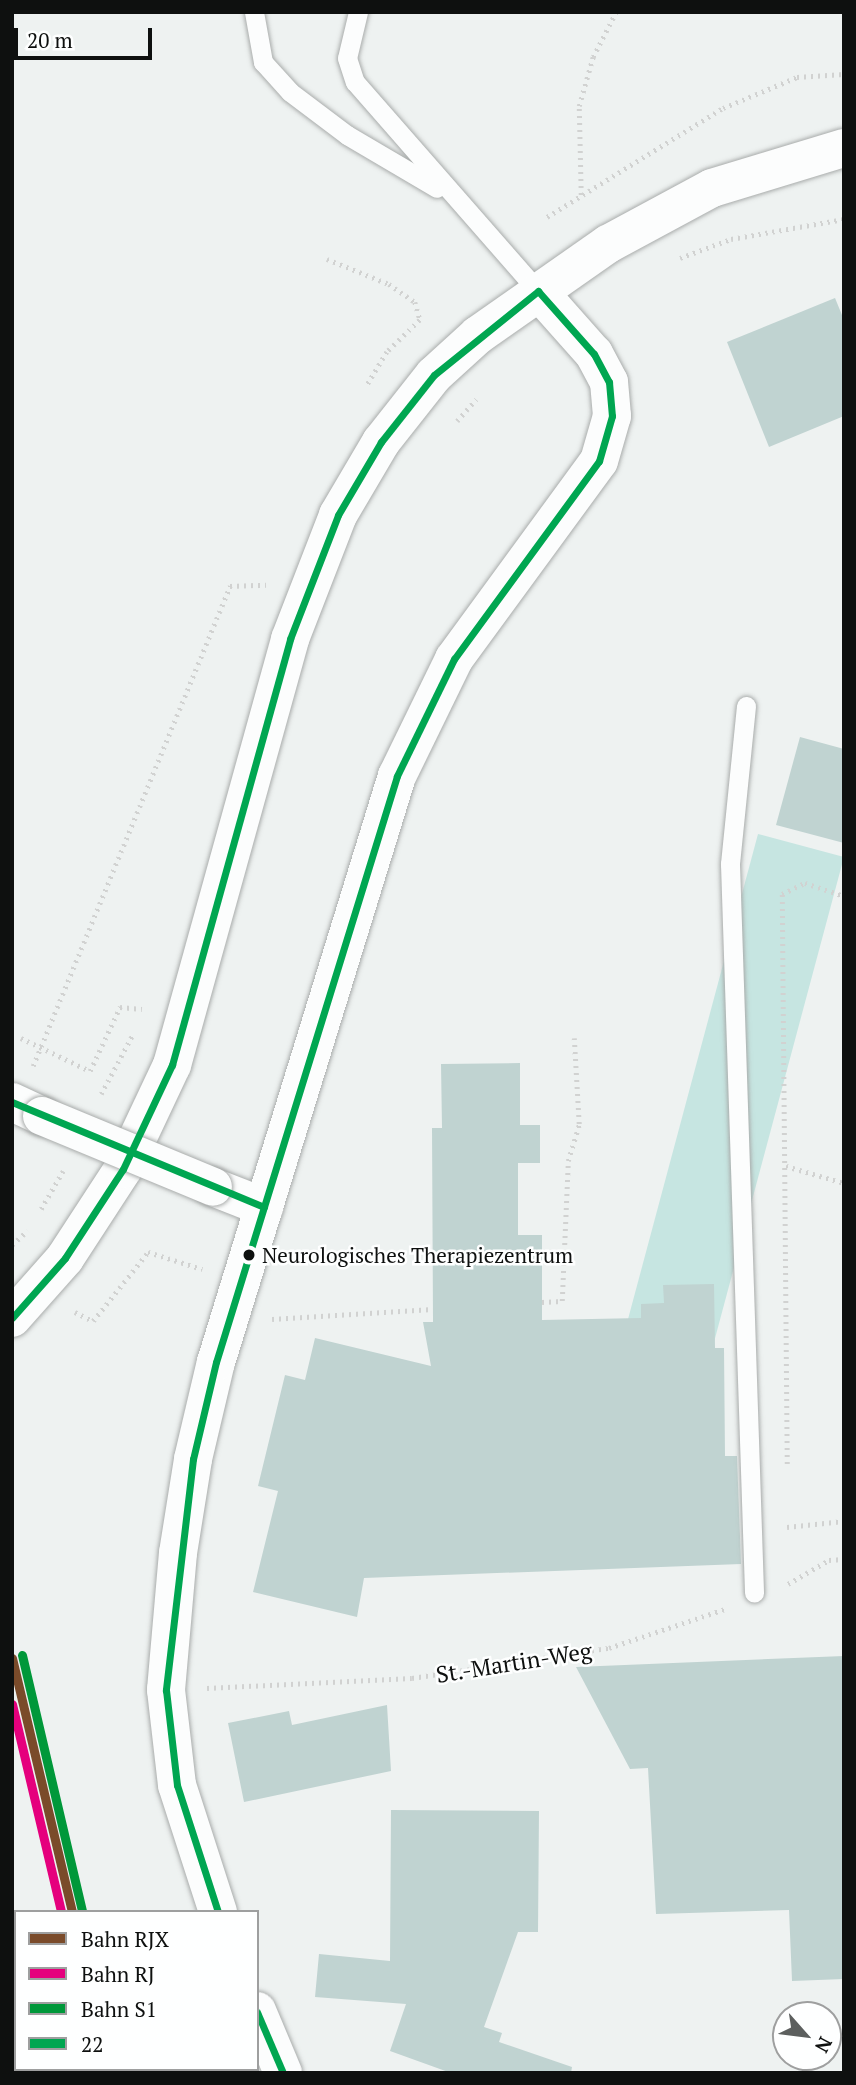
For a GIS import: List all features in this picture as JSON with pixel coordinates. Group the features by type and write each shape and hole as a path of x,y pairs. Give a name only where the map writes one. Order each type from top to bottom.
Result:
{"street":[{"path":"12,1318 65,1258 123,1169 172,1065 290,639 338,515 382,442 434,375 538,291 608,244 712,188 844,148"},
{"path":"217,1910 177,1785 166,1690 177,1553 193,1459 216,1362 397,776 421,716 454,659 598,461 612,416 609,382 594,354 538,291"},
{"path":"23,1107 264,1207"},
{"path":"259,2016 283,2073"}],"lane":[{"path":"254,12 263,62 290,92 347,135 450,195"},
{"path":"358,12 347,58 355,82 450,195 538,291"},
{"path":"746,706 730,864 754,1593"}],"path":[{"path":"581,195 579,106 593,57 615,12"},
{"path":"547,217 581,195 654,156 723,108 797,77 844,74"},
{"path":"666,263 731,239 844,219"},
{"path":"327,259 389,284 415,303 420,320"},
{"path":"449,430 481,394"},
{"path":"23,1107 41,1048 230,586 267,585"},
{"path":"787,1469 782,894 805,883 844,896"},
{"path":"21,1038 90,1071 120,1007 142,1009"},
{"path":"542,1302 562,1301 568,1161 579,1124 574,1038"},
{"path":"786,1166 844,1183"},
{"path":"61,1306 93,1321 148,1252 209,1271"},
{"path":"258,1320 433,1309"},
{"path":"787,1536 787,1524 844,1521"},
{"name":"St.-Martin-Weg","path":"166,1690 412,1678 608,1648 683,1625 754,1593 789,1584 829,1560 844,1559"},
{"path":"789,1572 789,1584"}],"shaded area":[{"path":"758,834 844,857 658,1550 572,1527"}],"building":[{"path":"835,298 844,320 844,416 769,447 727,342"},
{"path":"800,737 844,749 844,843 776,825"},
{"path":"520,1063 520,1125 540,1125 540,1163 518,1163 518,1235 542,1235 542,1320 641,1318 641,1304 664,1303 663,1285 714,1284 715,1348 724,1348 725,1456 737,1456 741,1564 364,1578 357,1617 253,1592 278,1491 258,1486 285,1375 305,1380 315,1338 431,1366 423,1322 433,1322 432,1128 442,1128 441,1064"},
{"path":"844,1656 844,1979 792,1981 789,1910 656,1914 648,1768 630,1769 576,1667"},
{"path":"387,1705 391,1771 244,1802 228,1723 289,1711 292,1725"},
{"path":"391,1810 539,1811 538,1932 518,1932 484,2027 502,2033 499,2042 572,2067 571,2073 451,2073 390,2051 406,2004 315,1997 319,1954 390,1961"}],"rail line":[{"name":"S1","path":"22,1655 82,1910"},
{"name":"RJX","path":"12,1658 72,1910"},
{"name":"RJ","path":"12,1704 61,1910"}],"transit line":[{"name":"22","path":"12,1318 65,1258 123,1169 172,1065 290,639 338,515 381,442 434,375 538,291 594,354 609,382 612,416 599,461 454,659 397,776 216,1362 193,1459 166,1690 177,1785 217,1910"},
{"name":"22","path":"12,1102 264,1207"},
{"name":"22","path":"259,2017 283,2073"}],"place":[{"name":"Neurologisches Therapiezentrum","path":"249,1255"}]}
